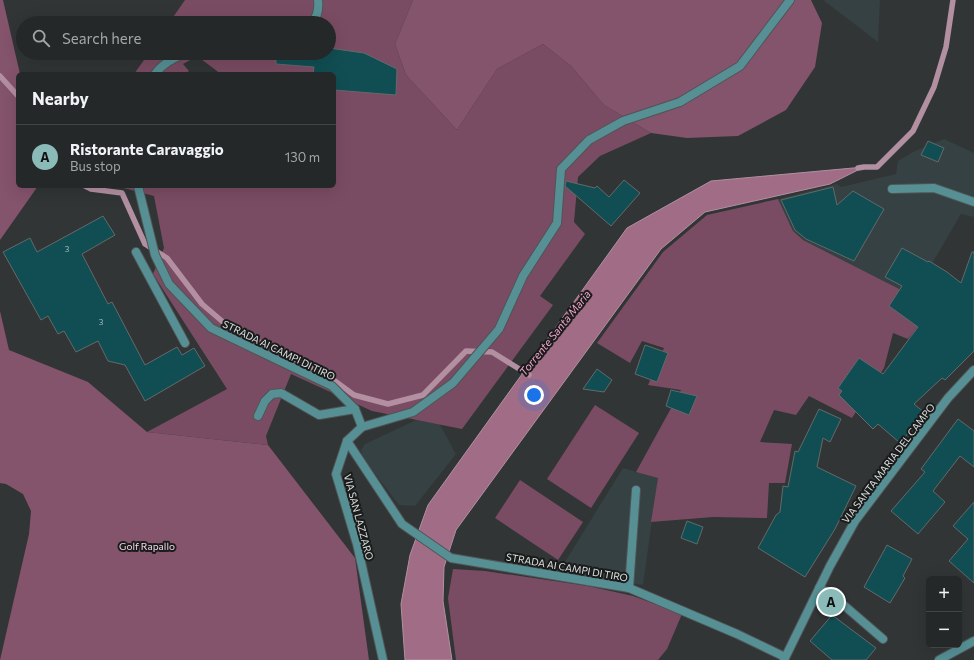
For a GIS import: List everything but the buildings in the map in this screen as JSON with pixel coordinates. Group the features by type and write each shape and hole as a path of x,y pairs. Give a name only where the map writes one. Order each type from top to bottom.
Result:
{"street":[{"path":"315,16 318,8 318,0"},
{"name":"VIA SAN LAZZARO","path":"383,660 357,544 336,474 347,441 362,427 413,412 448,388 498,329 522,276 557,223 561,169 588,140 623,121 680,102 740,66 790,0"},
{"path":"156,72 159,68 171,60"},
{"name":"STRADA AI CAMPI DI TIRO","path":"138,188 155,255 169,284 211,328 332,386 356,409 362,427"},
{"path":"892,189 934,188 974,202"},
{"path":"136,252 185,343"},
{"name":"VIA SANTA MARIA DEL CAMPO","path":"784,658 855,521 948,398 974,370"},
{"path":"258,416 265,401 272,394 281,393 319,415 356,409"},
{"name":"STRADA AI CAMPI DI TIRO","path":"347,441 402,524 451,558 629,588 737,634 784,658"},
{"path":"629,588 636,490"},
{"path":"819,588 832,595 884,639"},
{"path":"939,660 974,641"}],"shaded area":[{"path":"185,0 413,0 395,44 406,75 457,130 497,69 543,44 571,66 604,105 651,133 600,156 578,177 574,222 585,234 540,296 553,305 462,429 372,411 291,374 266,436 268,445 147,432 227,389 153,274 164,248 154,196 124,188 336,188 336,72 218,72 202,60 336,60 336,16 174,16"},
{"path":"823,0 880,0 878,42"},
{"path":"144,60 190,60 183,64 189,71 187,72 135,72"},
{"path":"944,139 974,153 974,217 961,214 913,296 803,240 793,231 778,199 837,184 841,187 896,174 898,161 913,152"},
{"path":"778,199 793,231 803,240 913,296 922,322 908,339 893,333 884,368 852,418 809,396 796,415 774,410 760,442 792,444 785,483 769,483 767,518 713,517 651,522 658,478 636,472 681,390 648,385 664,348 642,341 630,363 597,343 663,252 707,215"},
{"path":"595,405 639,433 591,508 547,479"},
{"path":"427,415 439,423 456,454 415,506 399,505 363,458 361,450 365,444"},
{"path":"623,468 658,478 643,585 560,570"},
{"path":"520,480 583,522 558,560 495,518"},
{"path":"453,569 485,571 588,586 633,596 682,614 667,649 658,660 456,660 448,598"}],"green space":[{"path":"0,0 3,0 20,72 16,72 16,188 37,188 0,240"},
{"path":"413,0 811,0 822,23 815,67 786,110 738,136 687,138 651,133 604,105 571,66 543,44 497,69 457,130 406,75 395,44"},
{"name":"Golf Rapallo","path":"0,311 9,350 88,382 147,432 268,445 355,558 369,660 0,660 29,534 31,511 23,494 6,484 0,483"}],"water":[{"name":"Torrente Santa Maria","path":"864,167 830,184 705,212 661,249 456,530 444,567 443,601 452,660 405,660 401,604 410,555 428,505 627,228 711,181"}],"waterway":[{"path":"858,168 877,167 913,131 934,87 946,47 953,0"},
{"path":"0,76 16,94"},
{"name":"Torrente Santa Maria","path":"89,188 122,193 145,244 167,258 202,304 230,328 324,373 354,395 388,404 423,395 466,351 492,352 529,375"}],"place":[{"name":"Ristorante Caravaggio","path":"831,602"}]}
